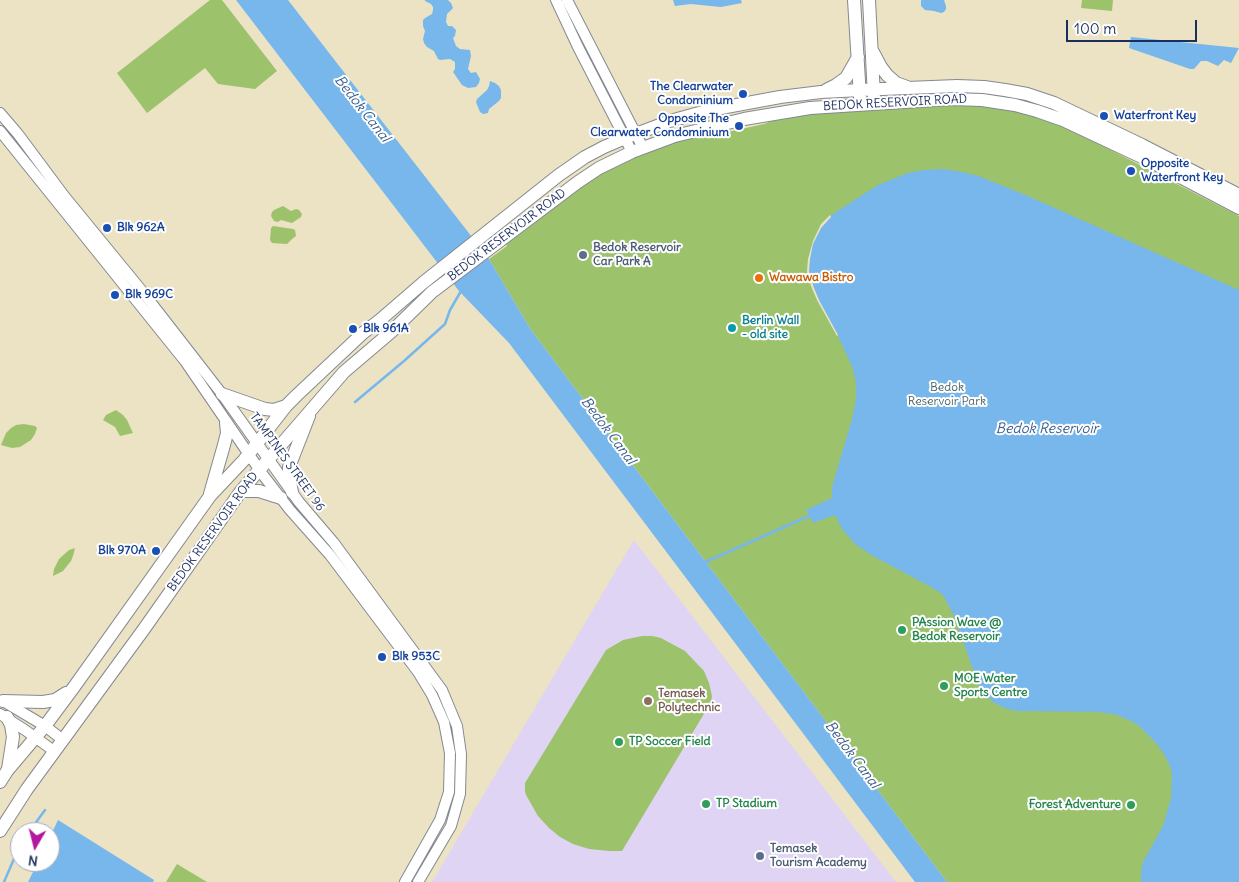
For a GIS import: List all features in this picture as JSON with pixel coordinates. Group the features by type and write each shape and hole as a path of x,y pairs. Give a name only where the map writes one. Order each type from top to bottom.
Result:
{"main road":[{"path":"854,0 861,104"},
{"path":"869,0 875,103"},
{"path":"871,47 887,75 896,83 907,88"},
{"path":"821,92 846,78 858,57"},
{"name":"BEDOK RESERVOIR ROAD","path":"4,776 74,687 210,496 249,453 296,394 424,282 559,175 585,157 630,136 670,121 710,110 780,97 821,92 874,89 984,87 1027,94 1066,108 1239,195"},
{"name":"BEDOK RESERVOIR ROAD","path":"0,830 54,751 144,629 241,491 344,372 391,332 432,292 599,168 675,136 744,119 810,108 951,99 982,100 1037,111 1063,120 1146,159 1239,208"},
{"path":"1142,145 1147,154 1146,159"},
{"path":"222,394 265,409 274,410 286,406"},
{"path":"241,491 259,491 286,495 289,467 312,409"},
{"path":"210,496 227,433 226,423"},
{"path":"2,700 43,702 56,700 74,687"},
{"path":"4,715 11,725 13,737 4,776"}],"street":[{"path":"556,0 578,47 638,150"},
{"path":"568,0 630,136"},
{"name":"TAMPINES STREET 96","path":"0,113 222,394 268,458 286,495 299,502 334,544 442,690 457,726 461,754 460,794 451,826 418,882"},
{"name":"TAMPINES STREET 96","path":"0,131 185,361 259,469 286,495 418,672 432,695 444,722 450,753 449,792 440,820 405,882"},
{"path":"2,700 63,740"},
{"path":"4,715 54,751"}],"shaded area":[{"name":"Temasek Polytechnic","path":"634,540 896,882 432,882"}],"green space":[{"path":"210,0 222,0 277,71 255,89 218,84 205,68 147,113 117,73"},
{"path":"1082,0 1113,0 1112,11 1081,8"},
{"name":"Bedok Reservoir Park","path":"952,102 1014,108 1064,126 1239,216 1239,882 947,882 531,330 489,259 507,246 504,241 579,184 632,156 706,130 723,133 764,124 786,115"},
{"path":"283,206 291,211 299,210 302,214 301,217 292,223 281,220 278,222 274,221 271,216 272,212"},
{"path":"273,226 293,229 296,236 287,244 272,243 270,240 271,228"},
{"path":"116,410 127,420 133,433 120,436 115,427 103,420 106,415"},
{"path":"24,424 37,428 31,440 20,447 12,448 1,445 6,433 11,428"},
{"path":"75,548 71,561 63,571 53,576 59,559 69,550"},
{"path":"642,636 661,638 685,651 704,671 712,696 711,702 622,851 589,849 573,844 549,828 538,816 526,795 525,783 606,650 623,640"},
{"path":"177,864 207,882 166,882"}],"water":[{"name":"Bedok Canal","path":"236,0 288,0 489,259 531,330 947,882 915,882 509,343 459,291"},
{"path":"425,0 448,0 451,3 453,8 447,14 446,22 448,26 452,26 456,30 453,38 456,46 460,49 470,50 471,56 468,69 471,73 476,72 480,79 476,87 468,88 462,85 453,72 455,62 450,59 438,59 434,51 424,43 425,31 423,20 432,14 433,10 431,4"},
{"path":"673,0 741,0 742,3 721,7 691,4 675,6"},
{"path":"921,0 944,0 946,9 941,13 925,10 921,6"},
{"path":"1131,37 1239,48 1231,63 1224,60 1218,66 1207,61 1201,61 1194,69 1190,69 1129,48"},
{"path":"490,81 499,86 501,98 489,109 488,113 483,114 480,112 476,102 487,90"},
{"name":"Bedok Reservoir","path":"943,169 981,177 1030,197 1239,290 1239,882 1141,882 1143,862 1163,826 1171,798 1172,775 1170,766 1156,743 1138,725 1114,714 1098,712 1017,711 1004,708 993,702 980,689 954,616 943,595 855,544 842,529 835,515 813,523 806,510 832,498 832,487 856,400 856,383 853,369 838,336 818,301 808,271 810,251 818,231 826,219 878,185 908,173"},
{"path":"58,820 154,880 153,882 28,882 33,872 60,872 60,822 57,822"}],"pier":[{"path":"830,215 831,217 821,228 813,244 809,271 819,300 837,336 817,300 807,271 813,241 821,224"}],"waterway":[{"path":"355,402 445,324 450,310 461,291"},
{"path":"703,563 809,516"},
{"path":"36,822 45,810"},
{"path":"4,882 10,868"}],"place":[{"name":"The Clearwater Condominium","path":"743,94"},
{"name":"Waterfront Key","path":"1104,116"},
{"name":"Opposite The Clearwater Condominium","path":"739,126"},
{"name":"Opposite Waterfront Key","path":"1131,171"},
{"name":"Blk 962A","path":"107,228"},
{"name":"Bedok Reservoir Car Park A","path":"583,255"},
{"name":"Wawawa Bistro","path":"759,278"},
{"name":"Blk 969C","path":"115,295"},
{"name":"Berlin Wall - old site","path":"732,328"},
{"name":"Blk 961A","path":"353,329"},
{"name":"Blk 970A","path":"156,551"},
{"name":"PAssion Wave @ Bedok Reservoir","path":"902,630"},
{"name":"Blk 953C","path":"382,657"},
{"name":"MOE Water Sports Centre","path":"944,686"},
{"name":"Temasek Polytechnic","path":"648,701"},
{"name":"TP Soccer Field","path":"619,742"},
{"name":"TP Stadium","path":"706,804"},
{"name":"Forest Adventure","path":"1131,805"},
{"name":"Temasek Tourism Academy","path":"760,856"}]}
